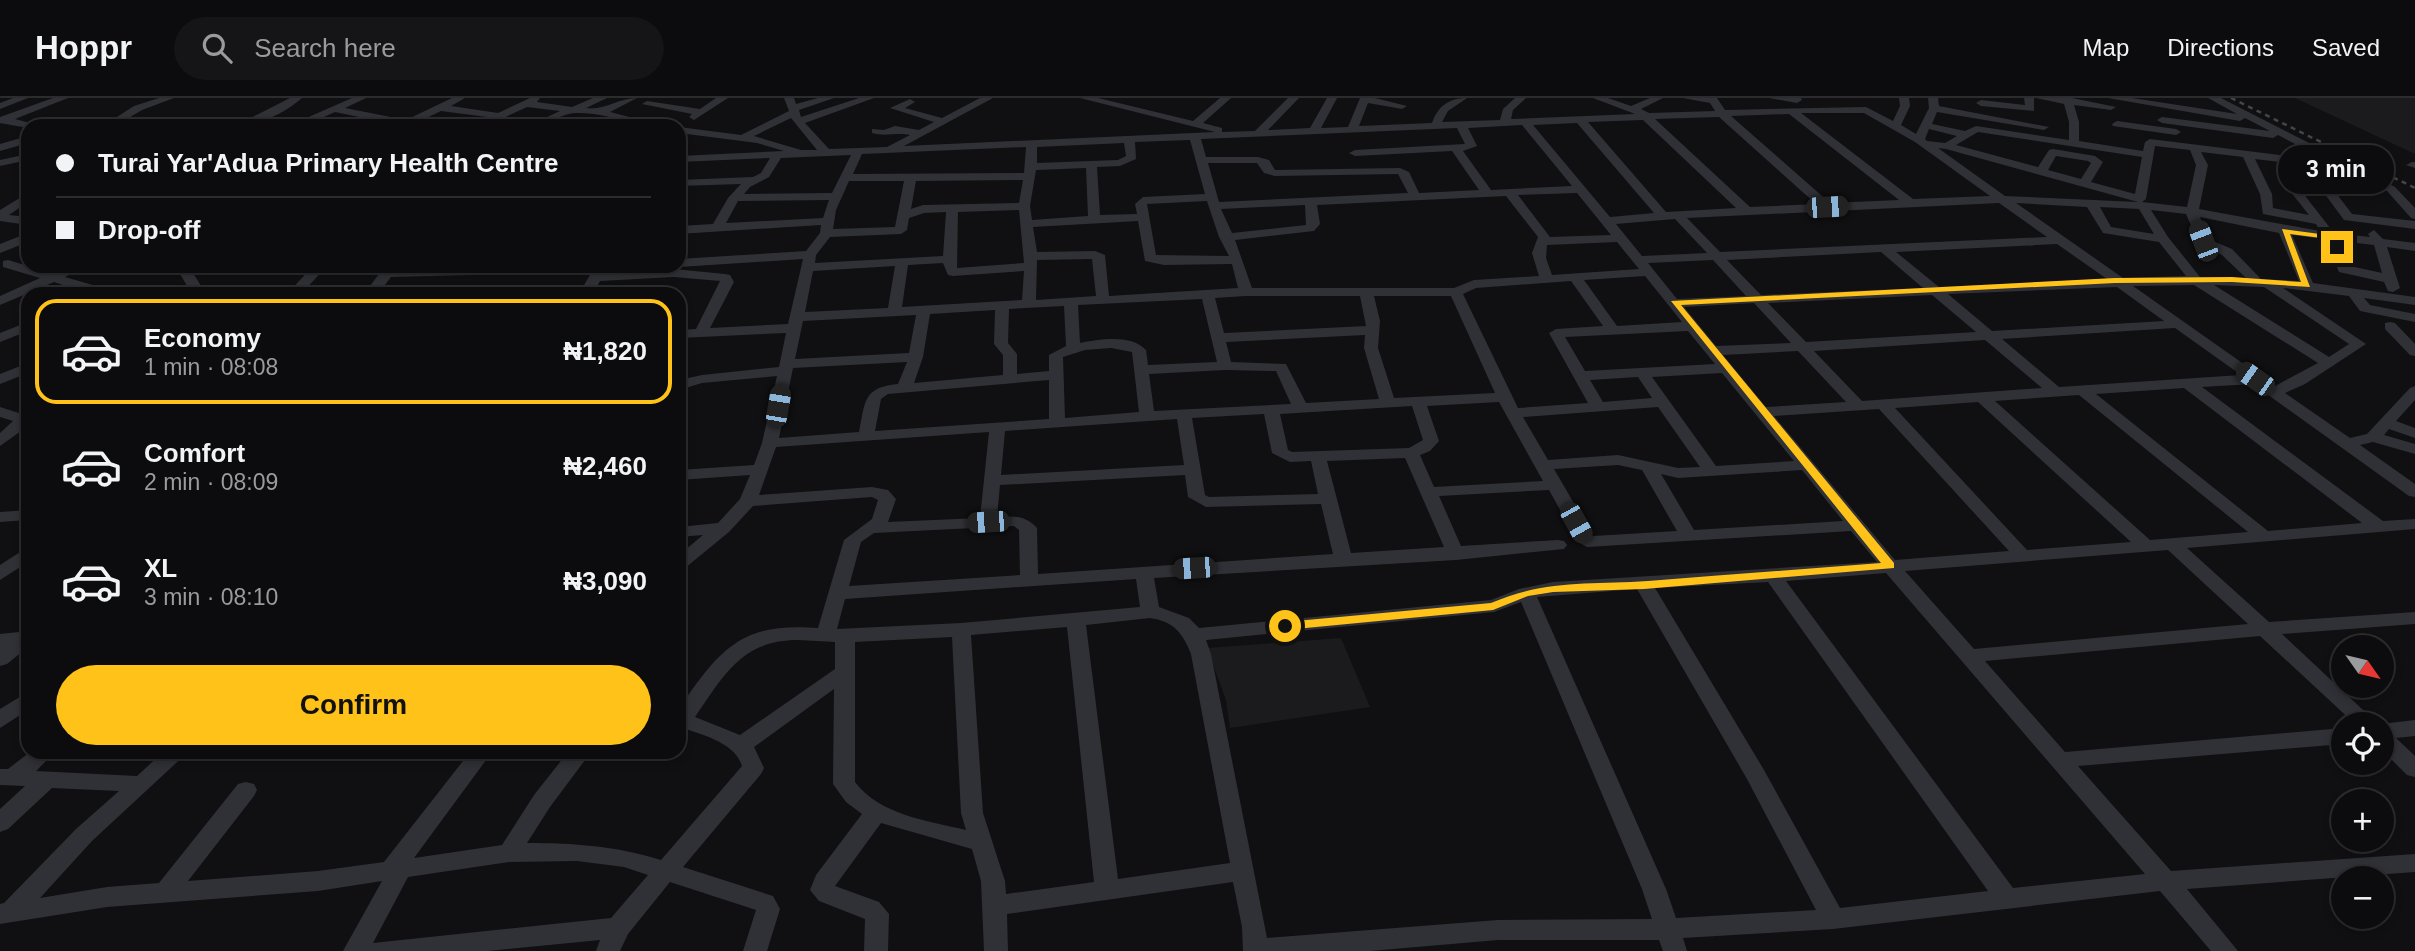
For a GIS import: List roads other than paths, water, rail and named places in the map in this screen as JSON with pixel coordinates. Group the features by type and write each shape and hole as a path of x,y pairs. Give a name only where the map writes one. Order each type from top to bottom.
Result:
{"street":[{"path":"0,106 23,98"},
{"path":"1,120 63,98"},
{"path":"120,119 138,108 169,98"},
{"path":"256,119 297,98"},
{"path":"310,119 361,98"},
{"path":"416,119 460,98"},
{"path":"492,119 539,98"},
{"path":"577,98 598,100"},
{"path":"599,113 632,98"},
{"path":"686,124 722,98"},
{"path":"707,158 793,110 829,98"},
{"path":"793,110 869,98"},
{"path":"885,151 988,98"},
{"path":"1085,98 1194,131"},
{"path":"1194,131 1226,98"},
{"path":"1258,134 1294,98"},
{"path":"1314,131 1332,98"},
{"path":"1363,171 1355,153 1350,127 1365,98 1402,106"},
{"path":"1394,128 1395,117 1402,106 1414,98"},
{"path":"1437,126 1444,109 1462,98"},
{"path":"1633,109 1658,98"},
{"path":"1688,98 1712,99 1722,114 1827,207"},
{"path":"1774,98 1796,105 1910,204"},
{"path":"1896,125 1905,106 1904,98"},
{"path":"1941,98 2030,110 2029,98"},
{"path":"2041,98 2068,100 2291,137"},
{"path":"2213,98 2380,183 2405,201 2415,215"},
{"path":"1505,122 1504,116 1516,99"},
{"path":"1607,99 1648,118 1747,211"},
{"path":"440,108 551,119 598,100"},
{"path":"2068,100 2074,136"},
{"path":"2112,108 2134,100 2167,102 2254,120"},
{"path":"909,102 895,108 943,121"},
{"path":"1921,142 1933,103 2148,153 2380,183"},
{"path":"526,104 627,119"},
{"path":"647,104 702,112"},
{"path":"686,159 1032,145 1129,139 1194,131 1258,134 1350,127 1394,128 1648,118 1722,114 1796,105 1866,110 1896,125 1921,142 2415,492"},
{"path":"1947,146 1976,129 2121,141 2112,108"},
{"path":"2112,108 2315,150"},
{"path":"333,109 377,119"},
{"path":"793,110 810,136 826,153"},
{"path":"1320,117 1350,127"},
{"path":"1,120 21,123"},
{"path":"1580,120 1662,215"},
{"path":"1525,122 1890,566 2226,951"},
{"path":"1355,153 1472,146 1461,125"},
{"path":"762,126 810,136"},
{"path":"1928,126 1964,134"},
{"path":"876,131 885,133 895,129 920,132"},
{"path":"686,130 742,138 805,154"},
{"path":"1194,131 1213,202 1225,237 1237,260 1246,292"},
{"path":"0,140 21,137"},
{"path":"844,178 954,175 973,178 1128,161 1132,158 1129,139"},
{"path":"0,148 21,141"},
{"path":"1921,142 1947,146 2041,172 2141,203 2284,230 2415,247"},
{"path":"2327,362 2196,280 2163,239 2141,203 2150,142 2347,167"},
{"path":"1029,305 1030,262 1024,206 1032,145"},
{"path":"2193,146 2202,165 2192,213 2203,241 2227,252 2260,281 2358,344 2300,381 2274,392"},
{"path":"954,175 960,162 961,147"},
{"path":"1456,149 1488,194"},
{"path":"686,558 723,528 748,501 770,443 808,261 827,227 836,196 857,153"},
{"path":"2041,172 2051,153 2091,158 2097,162 2084,184"},
{"path":"2247,153 2267,202 2266,209 2271,213 2320,221"},
{"path":"718,227 734,198 746,185 758,180 777,156"},
{"path":"0,163 21,158"},
{"path":"1201,160 1258,160 1265,162 1268,172 1275,173 1400,171 1405,174 1415,196"},
{"path":"1091,165 1094,219"},
{"path":"2316,174 2348,217 2415,225"},
{"path":"686,229 827,227 901,230 911,176"},
{"path":"686,183 758,180"},
{"path":"2288,181 2332,237 2346,271 2390,279"},
{"path":"1237,260 1164,261 1150,258 1143,201 1311,201 1580,189"},
{"path":"1510,193 1544,237 1538,245 1538,257 1548,280"},
{"path":"734,198 836,196"},
{"path":"1607,221 1662,215 2000,199 2095,209 2152,220"},
{"path":"1225,237 1310,228 1314,224 1311,201"},
{"path":"0,216 21,202"},
{"path":"2267,202 2312,209"},
{"path":"2095,209 2141,203"},
{"path":"905,215 923,209 1024,206"},
{"path":"952,208 952,259 949,267 953,272 1095,255 1100,258 1103,300"},
{"path":"2095,209 2107,230 2163,239"},
{"path":"1677,215 1858,405"},
{"path":"0,216 21,220"},
{"path":"1025,223 1143,217"},
{"path":"2364,220 2379,242 2396,298"},
{"path":"2284,230 2307,285"},
{"path":"1542,241 1619,238"},
{"path":"0,249 21,240"},
{"path":"686,333 894,313 1246,292 1456,292 1474,284 1576,278 1717,256 2057,240"},
{"path":"1883,247 2056,392"},
{"path":"4,266 21,259"},
{"path":"686,266 952,259"},
{"path":"894,313 902,262"},
{"path":"4,266 21,271"},
{"path":"686,268 717,275 727,282 701,332"},
{"path":"29,273 82,287"},
{"path":"32,287 63,273"},
{"path":"301,287 314,273"},
{"path":"1576,278 1613,330"},
{"path":"1674,303 2115,280 2260,281 2415,300"},
{"path":"1366,291 1373,321 1371,348 1388,403"},
{"path":"2352,291 2365,308 2415,318"},
{"path":"0,301 21,292"},
{"path":"1456,292 1504,397 1587,542 1687,533 1857,524"},
{"path":"1208,295 1225,366"},
{"path":"1071,302 1073,347"},
{"path":"1002,306 1001,344 1010,354 1010,379"},
{"path":"905,386 916,358 923,311"},
{"path":"1713,351 2178,324"},
{"path":"1598,407 1556,333 1694,326"},
{"path":"2390,326 2409,342 2415,352"},
{"path":"1219,338 1371,330"},
{"path":"1057,422 1054,376 1056,355 1073,347 1134,346 1139,350 1147,417"},
{"path":"686,386 785,368 916,358"},
{"path":"1142,370 1225,366 1281,367 1300,407"},
{"path":"1580,376 1726,368"},
{"path":"0,380 21,370"},
{"path":"1642,373 1711,471"},
{"path":"866,435 874,397 884,390 905,386 1054,376"},
{"path":"1762,412 2255,379"},
{"path":"2188,383 2379,527"},
{"path":"2082,390 2264,536"},
{"path":"770,443 998,425 1504,397"},
{"path":"1983,398 2144,544"},
{"path":"1271,409 1280,453 1290,457 1411,453 1424,448 1431,441 1418,401"},
{"path":"2373,437 2412,401"},
{"path":"1514,413 1663,402"},
{"path":"1882,403 2022,555"},
{"path":"2,414 21,419"},
{"path":"1184,414 1197,497 1206,502 1328,499"},
{"path":"2386,423 2415,433"},
{"path":"0,441 21,425"},
{"path":"988,522 998,425"},
{"path":"2346,444 2373,437 2415,449"},
{"path":"1411,453 1456,554"},
{"path":"1318,458 1343,559"},
{"path":"1543,465 1618,460 1666,472 1808,465"},
{"path":"686,474 761,469"},
{"path":"1650,469 1687,533"},
{"path":"992,480 1193,470"},
{"path":"2388,473 2415,477"},
{"path":"1428,492 1555,485"},
{"path":"748,501 882,494 887,499 880,521 853,540 840,593 835,636 845,672 844,785 849,795 897,820 979,842"},
{"path":"0,517 21,516"},
{"path":"869,528 1018,521 1026,524 1029,579"},
{"path":"1194,635 1493,606 1526,593 1576,587 1773,576 2415,524"},
{"path":"686,531 723,528"},
{"path":"2170,542 2355,712"},
{"path":"840,593 1144,571 1456,554 1558,545"},
{"path":"2,571 21,558"},
{"path":"2,571 21,570"},
{"path":"1144,571 1150,612"},
{"path":"1773,576 2006,897"},
{"path":"1644,585 1756,776 1833,919"},
{"path":"1526,593 1672,940"},
{"path":"686,713 732,657 751,641 768,635 835,636 961,630 1150,612 1166,614 1194,635 1207,676 1254,928 1255,951 1498,930 1672,940 2006,897 2165,881 2415,863"},
{"path":"1971,656 2415,618"},
{"path":"1076,619 1108,890"},
{"path":"961,630 972,813 993,881 996,951"},
{"path":"0,640 21,638"},
{"path":"0,659 21,643"},
{"path":"739,746 845,672"},
{"path":"0,720 21,704"},
{"path":"608,951 618,928 748,775 752,761 739,746 720,734 686,722"},
{"path":"2394,732 2415,728"},
{"path":"2060,760 2331,737"},
{"path":"2394,747 2415,769"},
{"path":"7,777 34,759"},
{"path":"6,913 84,835 170,759"},
{"path":"355,951 396,869 477,759"},
{"path":"509,853 542,801 575,759"},
{"path":"7,777 140,784"},
{"path":"0,822 48,778"},
{"path":"164,894 246,790"},
{"path":"876,951 877,914 867,906 827,895 822,890 824,882 877,811"},
{"path":"6,913 107,897 318,881 509,853 577,852 624,858 764,903 768,916 755,951"},
{"path":"994,906 1242,871"},
{"path":"379,951 482,945 618,928"}],"railway":[{"path":"2231,98 2415,188"}]}
